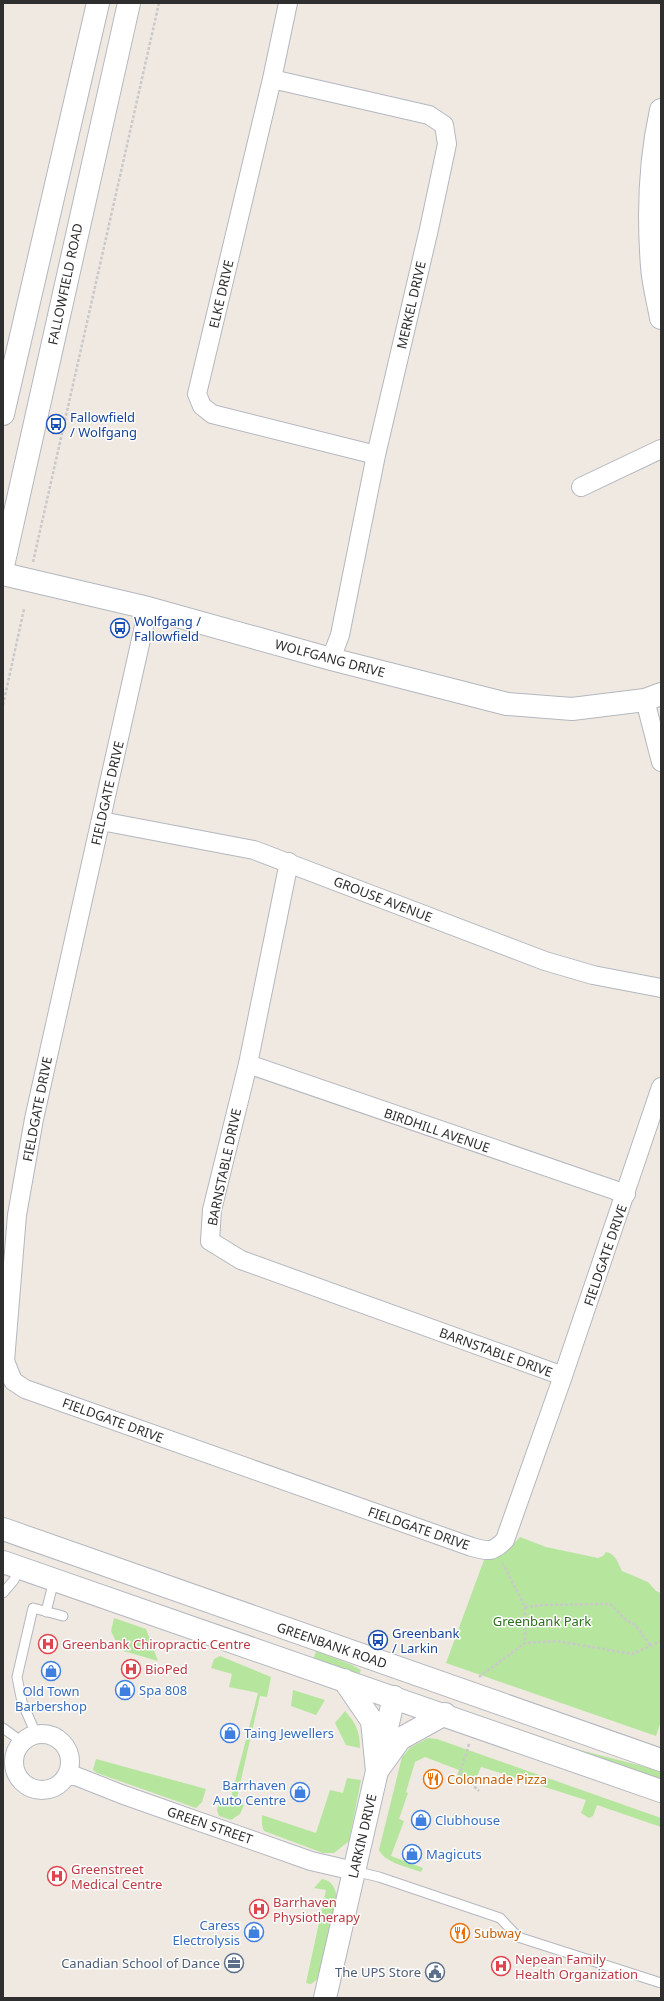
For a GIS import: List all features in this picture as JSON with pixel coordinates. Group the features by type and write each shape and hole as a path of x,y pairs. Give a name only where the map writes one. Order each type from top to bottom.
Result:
{"main road":[{"path":"3,414 98,3"},
{"name":"FALLOWFIELD ROAD","path":"3,566 129,3"},
{"path":"661,110 656,130 651,197 652,267 661,318"},
{"name":"WOLFGANG DRIVE","path":"3,574 148,608 331,659 507,704 572,709 653,697"},
{"name":"GREENBANK ROAD","path":"3,1529 400,1669 470,1691 661,1760"},
{"path":"11,1564 394,1696 661,1791"},
{"name":"LARKIN DRIVE","path":"325,1998 400,1669"},
{"path":"344,1680 372,1721 377,1771"},
{"path":"377,1771 400,1739 445,1714"}],"street":[{"name":"ELKE DRIVE","path":"288,3 272,79 197,394 202,406 212,414 376,455"},
{"name":"MERKEL DRIVE","path":"272,79 429,115 444,126 447,144 429,229 376,455 340,635 331,659"},
{"path":"581,487 661,449"},
{"name":"FIELDGATE DRIVE","path":"148,608 34,1119 18,1215 5,1361 13,1381 25,1389 472,1548 487,1551 496,1549 505,1540 626,1194 661,1087"},
{"path":"653,697 661,762"},
{"name":"GROUSE AVENUE","path":"101,821 254,850 289,862 545,961 594,975 661,988"},
{"name":"BARNSTABLE DRIVE","path":"289,862 248,1064 212,1210 210,1241 241,1260 563,1376"},
{"name":"BIRDHILL AVENUE","path":"248,1064 626,1194"},
{"path":"52,1735 64,1744 68,1751 70,1762 68,1773 63,1781 56,1787 42,1790 28,1787 20,1781 13,1766 15,1751 29,1738 52,1735"},
{"name":"GREEN STREET","path":"68,1773 121,1794 311,1861 354,1871"}],"lane":[{"path":"3,1593 14,1580 11,1564"},
{"path":"46,1612 55,1580"},
{"path":"29,1738 18,1677 33,1608 63,1616"},
{"path":"3,1728 29,1738"},
{"path":"354,1871 379,1876 500,1918 518,1937 661,1983"}],"path":[{"path":"33,565 159,3"},
{"path":"3,705 24,609"},
{"path":"496,1549 498,1558 507,1571 525,1607 525,1643"},
{"path":"525,1607 544,1605 610,1604 625,1619 635,1625 651,1646"},
{"path":"478,1677 525,1643 557,1641 632,1654 661,1640"},
{"path":"470,1744 460,1773 479,1791"}],"green space":[{"name":"Greenbank Park","path":"520,1537 546,1547 598,1558 603,1556 606,1552 609,1553 616,1559 622,1571 648,1582 656,1591 661,1593 661,1721 656,1736 446,1663 484,1560 503,1555"},
{"path":"114,1618 146,1629 158,1661 120,1650 111,1631"},
{"path":"316,1651 361,1670 357,1679 312,1663"},
{"path":"220,1656 271,1677 267,1697 260,1696 236,1802 244,1805 240,1814 231,1820 219,1816 217,1810 220,1799 230,1801 258,1693 229,1687 232,1674 211,1668 214,1659"},
{"path":"293,1690 325,1700 316,1715 291,1706"},
{"path":"345,1711 357,1728 360,1748 346,1745 335,1723"},
{"path":"428,1738 437,1739 661,1818 661,1827 597,1805 593,1816 589,1818 581,1813 586,1800 481,1767 475,1781 457,1775 459,1770 425,1757 415,1762 406,1792 408,1793 399,1819 404,1821 391,1856 423,1868 421,1872 397,1864 386,1858 379,1850 402,1757 411,1747"},
{"path":"576,1749 661,1771 661,1785 575,1754"},
{"path":"96,1759 206,1789 202,1802 196,1808 97,1773 93,1770"},
{"path":"347,1778 361,1780 349,1841 334,1853 323,1853 264,1831 262,1825 262,1815 316,1833 330,1790 343,1793"},
{"path":"322,1879 331,1883 337,1896 319,1978 311,1984 306,1983 326,1890 314,1888"}],"place":[{"name":"Fallowfield / Wolfgang","path":"56,424"},
{"name":"Wolfgang / Fallowfield","path":"120,628"},
{"name":"Greenbank / Larkin","path":"378,1640"},
{"name":"Greenbank Chiropractic Centre","path":"48,1644"},
{"name":"BioPed","path":"131,1669"},
{"name":"Old Town Barbershop","path":"51,1671"},
{"name":"Spa 808","path":"125,1690"},
{"name":"Taing Jewellers","path":"230,1733"},
{"name":"Colonnade Pizza","path":"433,1779"},
{"name":"Barrhaven Auto Centre","path":"300,1792"},
{"name":"Clubhouse","path":"421,1820"},
{"name":"Magicuts","path":"412,1854"},
{"name":"Greenstreet Medical Centre","path":"57,1876"},
{"name":"Barrhaven Physiotherapy","path":"259,1909"},
{"name":"Caress Electrolysis","path":"254,1932"},
{"name":"Subway","path":"460,1933"},
{"name":"Canadian School of Dance","path":"234,1963"},
{"name":"Nepean Family Health Organization","path":"501,1966"},
{"name":"The UPS Store","path":"435,1972"}]}
